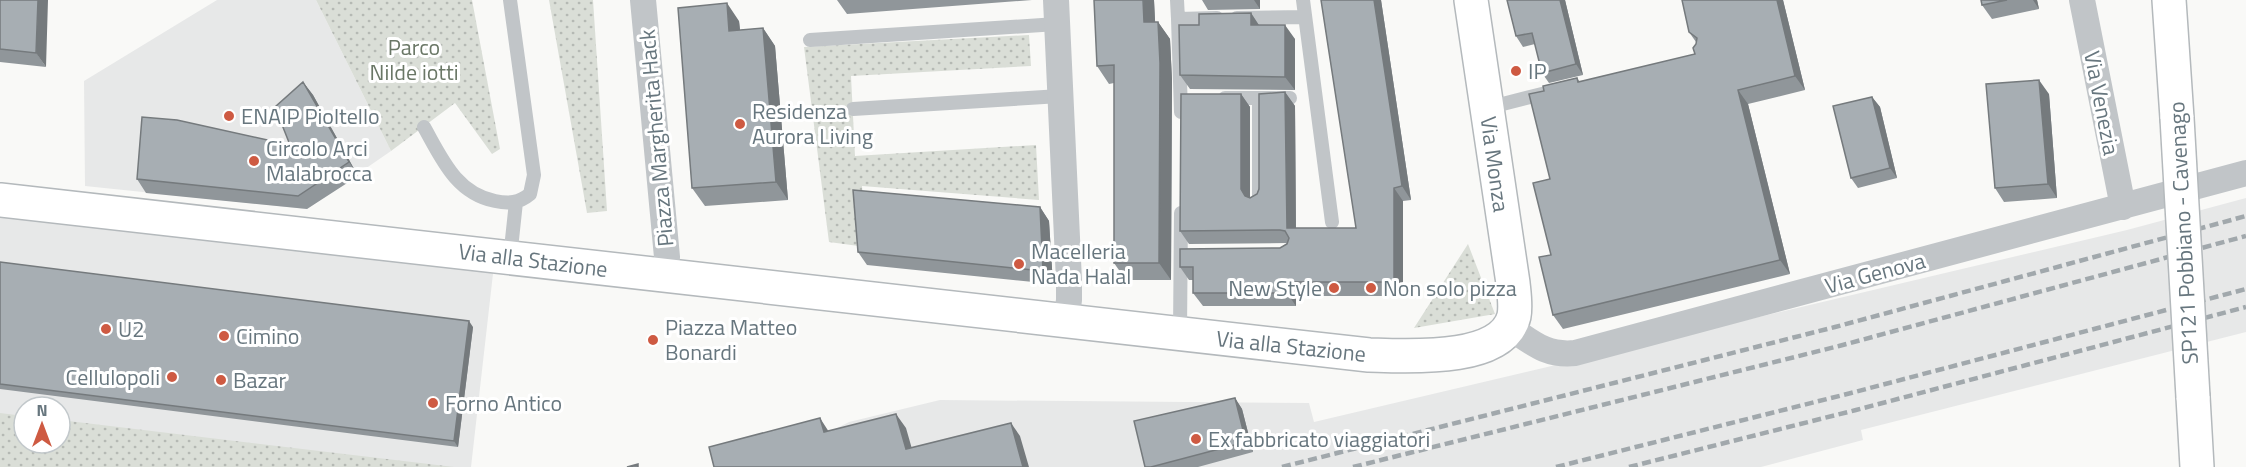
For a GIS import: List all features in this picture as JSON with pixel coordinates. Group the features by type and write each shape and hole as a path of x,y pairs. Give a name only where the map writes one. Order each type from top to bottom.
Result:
{"street":[{"name":"Piazza Margherita Hack","path":"644,0 667,257 664,275"},
{"name":"Via Monza","path":"1471,0 1513,283 1514,315 1509,327"},
{"name":"Via Venezia","path":"2082,0 2122,207"},
{"name":"SP121 Pobbiano - Cavenago","path":"2169,0 2197,467"},
{"path":"1056,12 1069,281 1066,321"},
{"name":"Via Genova","path":"1509,327 1546,351 1575,353 2246,173"},
{"name":"Via alla Stazione","path":"0,200 1369,355 1445,354 1478,347 1497,340 1509,327"}],"lane":[{"path":"423,127 448,169 466,189 486,199 501,202 516,202 530,194 534,175 510,0"},
{"path":"1177,0 1181,80 1187,98 1181,122"},
{"path":"1304,0 1332,222"},
{"path":"810,40 1056,12"},
{"path":"1178,19 1305,17"},
{"path":"1487,108 1561,89"},
{"path":"853,109 1060,96"},
{"path":"1215,98 1290,98"},
{"path":"1259,98 1259,202"},
{"path":"1180,333 1186,253 1181,193"},
{"path":"510,258 516,202"}],"shaded area":[{"name":"ENAIP Pioltello","path":"217,0 316,0 391,151 307,209 85,186 84,81"},
{"path":"2246,198 2246,332 1861,430 1863,440 1761,467 720,467 829,432 849,422 940,400 1309,403 1314,422 2127,230"},
{"path":"0,208 494,265 471,467 0,467"}],"green space":[{"name":"Parco Nilde iotti","path":"316,0 472,0 500,149 492,154 455,103 391,151"},
{"path":"549,0 593,0 607,211 587,213"},
{"path":"1029,35 1031,66 851,76 855,156 1036,145 1039,200 862,186 866,247 829,242 804,47"},
{"path":"1468,244 1495,314 1414,328"},
{"path":"0,413 12,414 12,455 72,455 72,421 454,467 0,467"}],"building":[{"path":"0,0 38,0 36,53 0,49"},
{"path":"1094,0 1143,0 1144,22 1158,22 1160,63 1159,263 1114,263 1114,65 1097,66"},
{"path":"1321,0 1374,0 1402,186 1394,188 1394,282 1287,282 1287,293 1193,293 1193,267 1180,267 1180,249 1280,248 1287,244 1289,238 1285,231 1280,230 1180,231 1181,94 1241,94 1241,189 1245,196 1250,198 1257,194 1259,189 1259,94 1285,92 1287,228 1356,228"},
{"path":"1507,0 1560,0 1576,64 1542,73 1532,33 1516,36"},
{"path":"1682,0 1777,0 1795,76 1738,90 1780,260 1553,315 1539,257 1551,255 1533,183 1550,179 1529,94 1544,91 1543,86 1577,78 1578,82 1695,54 1693,48 1697,38 1689,32"},
{"path":"1981,0 2007,0 1982,5"},
{"name":"Residenza Aurora Living","path":"727,3 729,31 763,28 776,182 692,188 678,8"},
{"path":"1251,13 1251,25 1285,25 1285,77 1180,75 1179,25 1199,25 1199,14"},
{"path":"2039,80 2048,184 1995,188 1986,84"},
{"path":"303,82 349,162 298,196 137,179 142,117 177,120 290,145 275,107"},
{"path":"1872,97 1890,168 1851,178 1833,106"},
{"path":"853,190 1040,207 1043,271 858,252"},
{"path":"0,262 469,321 454,441 0,384"},
{"name":"Ex fabbricato viaggiatori","path":"1235,398 1246,442 1145,467 1134,421"},
{"path":"896,414 906,449 1011,423 1023,467 714,467 709,447 820,418 824,432"}],"railway":[{"path":"1282,467 1835,327 2246,216"},
{"path":"1353,467 1839,346 2246,236"},
{"path":"1556,467 1851,393 2246,289"},
{"path":"1629,467 1856,410 2246,307"}],"place":[{"name":"IP","path":"1516,71"},
{"name":"ENAIP Pioltello","path":"229,116"},
{"name":"Residenza Aurora Living","path":"740,124"},
{"name":"Circolo Arci Malabrocca","path":"254,161"},
{"name":"Macelleria Nada Halal","path":"1019,264"},
{"name":"New Style","path":"1334,288"},
{"name":"Non solo pizza","path":"1371,288"},
{"name":"U2","path":"106,329"},
{"name":"Cimino","path":"224,336"},
{"name":"Piazza Matteo Bonardi","path":"653,340"},
{"name":"Cellulopoli","path":"172,377"},
{"name":"Bazar","path":"221,380"},
{"name":"Forno Antico","path":"433,403"},
{"name":"Ex fabbricato viaggiatori","path":"1196,439"}]}
